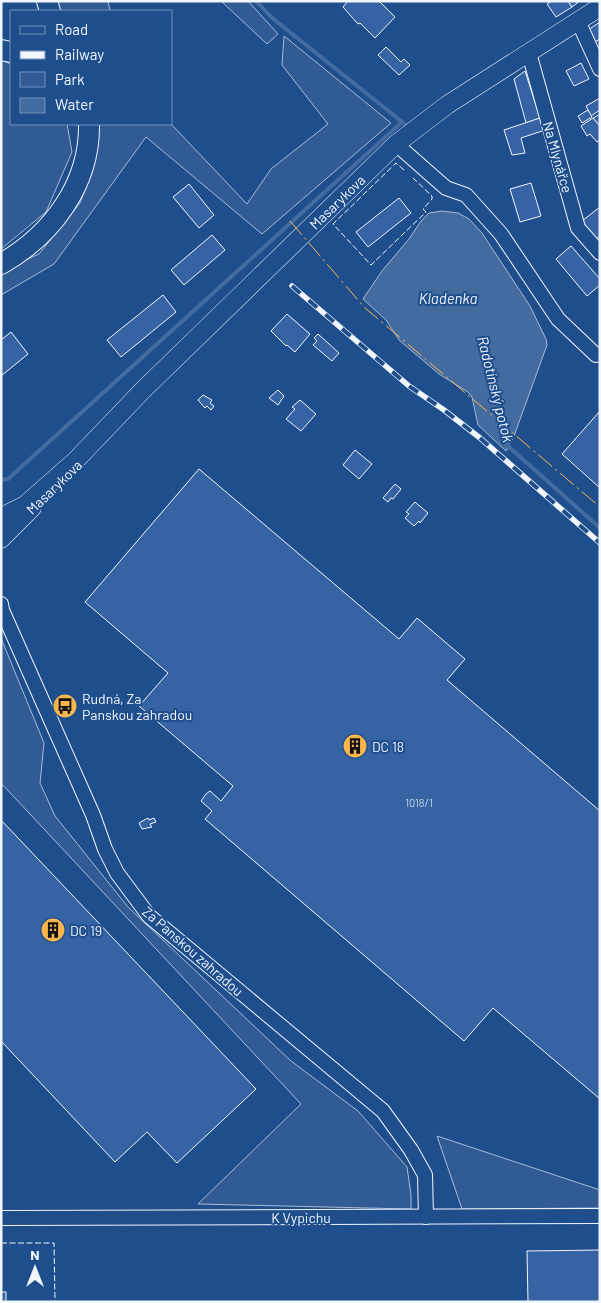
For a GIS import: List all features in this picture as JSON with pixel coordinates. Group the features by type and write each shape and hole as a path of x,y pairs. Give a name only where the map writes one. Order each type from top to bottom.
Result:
{"highway":[{"path":"80,125 85,152"},
{"path":"1,264 36,240 60,214 77,184 85,152 89,125"}],"main road":[{"name":"Masarykova","path":"1,517 19,509 42,492 76,460 143,390 396,144 447,105 600,7"},
{"name":"Masarykova","path":"1,539 20,519 73,472 103,431"},
{"path":"1,506 24,496 43,482 64,461 103,431"}],"street":[{"path":"578,21 600,69"},
{"name":"Na Mlynářce","path":"529,53 578,228 600,253"},
{"path":"396,144 446,188 466,195 500,234 558,319 596,355"},
{"name":"Za Panskou zahradou","path":"2,608 117,873 150,916 383,1111 411,1150 424,1175 426,1217"},
{"name":"K Vypichu","path":"1,1218 600,1216"}],"green space":[{"path":"56,1 108,1 110,10 59,10"},
{"path":"221,1 248,1 278,34 267,44"},
{"path":"284,36 391,123 262,234 146,137 54,264 1,295 1,271 39,254 80,203 92,172 96,125 172,125 247,204 271,169 328,124 282,65"},
{"path":"1,60 10,64 10,125 67,125 72,152 46,212 1,249"},
{"path":"1,638 44,743 40,783 55,816 128,907 291,1061 358,1111 407,1167 411,1209 198,1204 301,1104 1,783"},
{"path":"437,1136 600,1190 600,1208 462,1209"}],"water":[{"name":"Kladenka","path":"442,211 458,213 469,219 482,233 530,306 546,339 547,345 514,436 506,451 478,425 472,397 468,392 439,374 399,340 386,320 363,299 421,221 429,213"}],"building":[{"path":"348,1 379,1 395,17 375,38 360,23 358,24 343,7"},
{"path":"552,1 568,1 572,7 556,17 547,4"},
{"path":"568,1 580,1 572,7"},
{"path":"600,22 600,39 595,42 588,30"},
{"path":"386,47 401,62 404,59 410,65 399,75 378,55"},
{"path":"581,63 589,79 574,86 566,71"},
{"path":"525,71 540,118 526,123 514,79"},
{"path":"600,98 600,110 591,116 586,106"},
{"path":"588,110 592,117 582,123 578,116"},
{"path":"600,114 600,126 593,118"},
{"path":"540,118 545,130 521,138 525,153 512,155 504,130"},
{"path":"593,118 600,126 600,140 597,142 590,134 587,136 581,126"},
{"path":"531,183 541,216 520,222 510,189"},
{"path":"189,184 214,215 199,228 173,197"},
{"path":"399,198 411,213 368,247 356,232"},
{"path":"600,207 600,236 596,239 582,221"},
{"path":"212,235 225,250 184,285 171,270"},
{"path":"571,246 600,279 600,285 587,296 556,259"},
{"path":"163,295 176,312 121,357 107,340"},
{"path":"287,314 310,334 295,352 271,331"},
{"path":"11,332 28,354 1,376 1,340"},
{"path":"318,334 339,353 332,361 313,345 317,341 314,338"},
{"path":"278,390 284,396 278,405 269,398"},
{"path":"203,395 212,400 210,403 214,406 211,410 207,406 205,408 198,400"},
{"path":"300,400 316,414 301,431 286,419 295,409 292,407"},
{"path":"600,411 600,488 562,454"},
{"path":"355,450 372,464 359,479 343,465"},
{"name":"DC 18","path":"199,469 399,639 417,618 465,659 447,680 600,811 600,1099 493,1008 464,1041 205,819 212,811 201,801 206,794 210,791 221,801 233,786 139,706 168,673 85,602"},
{"path":"395,484 401,489 388,502 383,498"},
{"path":"415,502 428,513 420,523 419,521 414,526 405,518 409,514 406,512"},
{"path":"148,818 149,820 154,818 156,822 150,824 152,827 142,829 139,823"},
{"name":"DC 19","path":"1,820 256,1089 177,1163 147,1132 115,1162 1,1041"},
{"path":"600,1250 600,1302 528,1302 527,1251"},
{"path":"1,1292 6,1292 6,1302 1,1302"}],"waterway":[{"name":"Radotínský potok","path":"256,1 271,17 406,125"},
{"path":"1,480 8,479 402,122"},
{"name":"Radotínský potok","path":"507,441 508,446 600,528"}],"railway":[{"path":"292,286 409,386 480,438 600,543"}],"fence":[{"path":"404,170 396,163 333,224 371,265 426,212 423,209 432,199 432,196 413,178"},
{"path":"1,1243 54,1243 55,1302"}],"power":[{"path":"290,221 364,307 600,507"}],"place":[{"name":"Rudná, Za Panskou zahradou","path":"65,706"},
{"name":"DC 18","path":"355,746"},
{"name":"DC 19","path":"53,930"}]}
